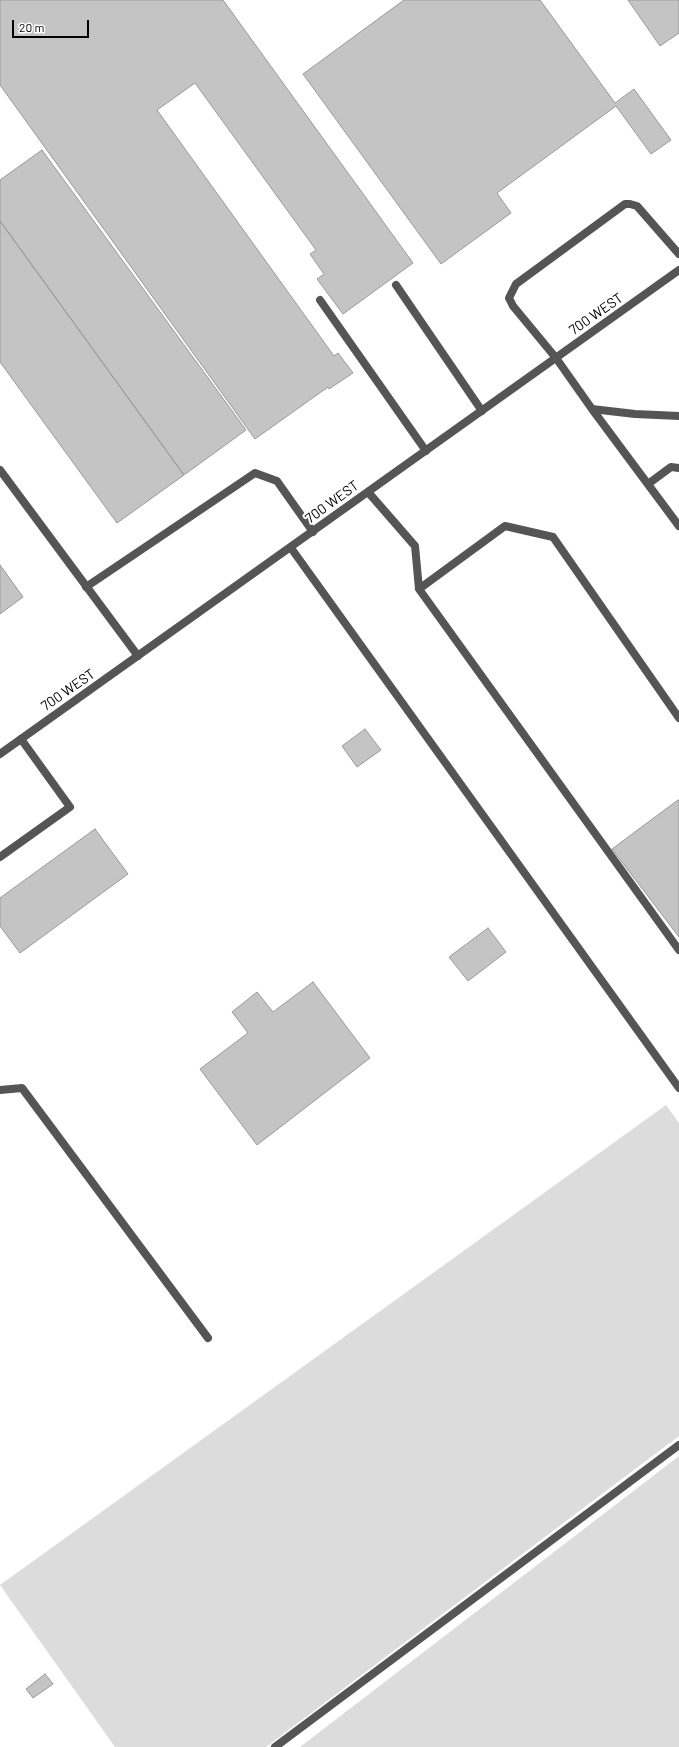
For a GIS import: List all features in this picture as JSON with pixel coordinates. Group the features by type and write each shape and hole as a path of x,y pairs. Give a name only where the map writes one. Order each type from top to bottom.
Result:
{"street":[{"path":"679,254 638,206 625,204 516,284 509,298 513,306 556,358 679,526"},
{"name":"700 WEST","path":"0,754 679,270"},
{"path":"396,286 482,411"},
{"path":"320,300 426,451"},
{"path":"592,409 635,414 679,416"},
{"path":"648,484 671,467 679,468"},
{"path":"0,470 138,656"},
{"path":"86,587 255,473 277,481 313,532"},
{"path":"368,492 416,546 419,589 679,950"},
{"path":"419,589 505,526 553,537 679,718"},
{"path":"291,548 679,1088"},
{"path":"0,857 70,807 21,739"},
{"path":"0,1090 22,1088 208,1338"},
{"path":"275,1747 679,1445"}],"shaded area":[{"path":"666,1105 679,1123 679,1436 266,1747 115,1747 0,1585"},
{"path":"679,1456 679,1747 300,1747"}],"building":[{"path":"0,0 223,0 413,263 343,314 317,279 324,274 310,254 316,250 195,83 157,110 334,356 338,353 353,373 329,389 328,387 255,439 0,85"},
{"path":"404,0 540,0 615,103 634,89 671,140 651,154 616,106 497,193 511,213 441,264 303,74"},
{"path":"628,0 679,0 679,33 660,46"},
{"path":"42,150 246,430 184,475 0,221 0,180"},
{"path":"0,221 184,475 117,523 0,362"},
{"path":"0,565 23,597 0,614"},
{"path":"365,729 381,750 357,767 342,746"},
{"path":"678,800 679,802 679,937 612,849"},
{"path":"95,829 128,874 20,953 0,926 0,898"},
{"path":"488,928 506,952 468,981 449,957"},
{"path":"313,982 370,1058 257,1145 200,1069 248,1033 232,1012 257,992 273,1012"},
{"path":"45,1674 53,1684 33,1698 26,1689"}]}
